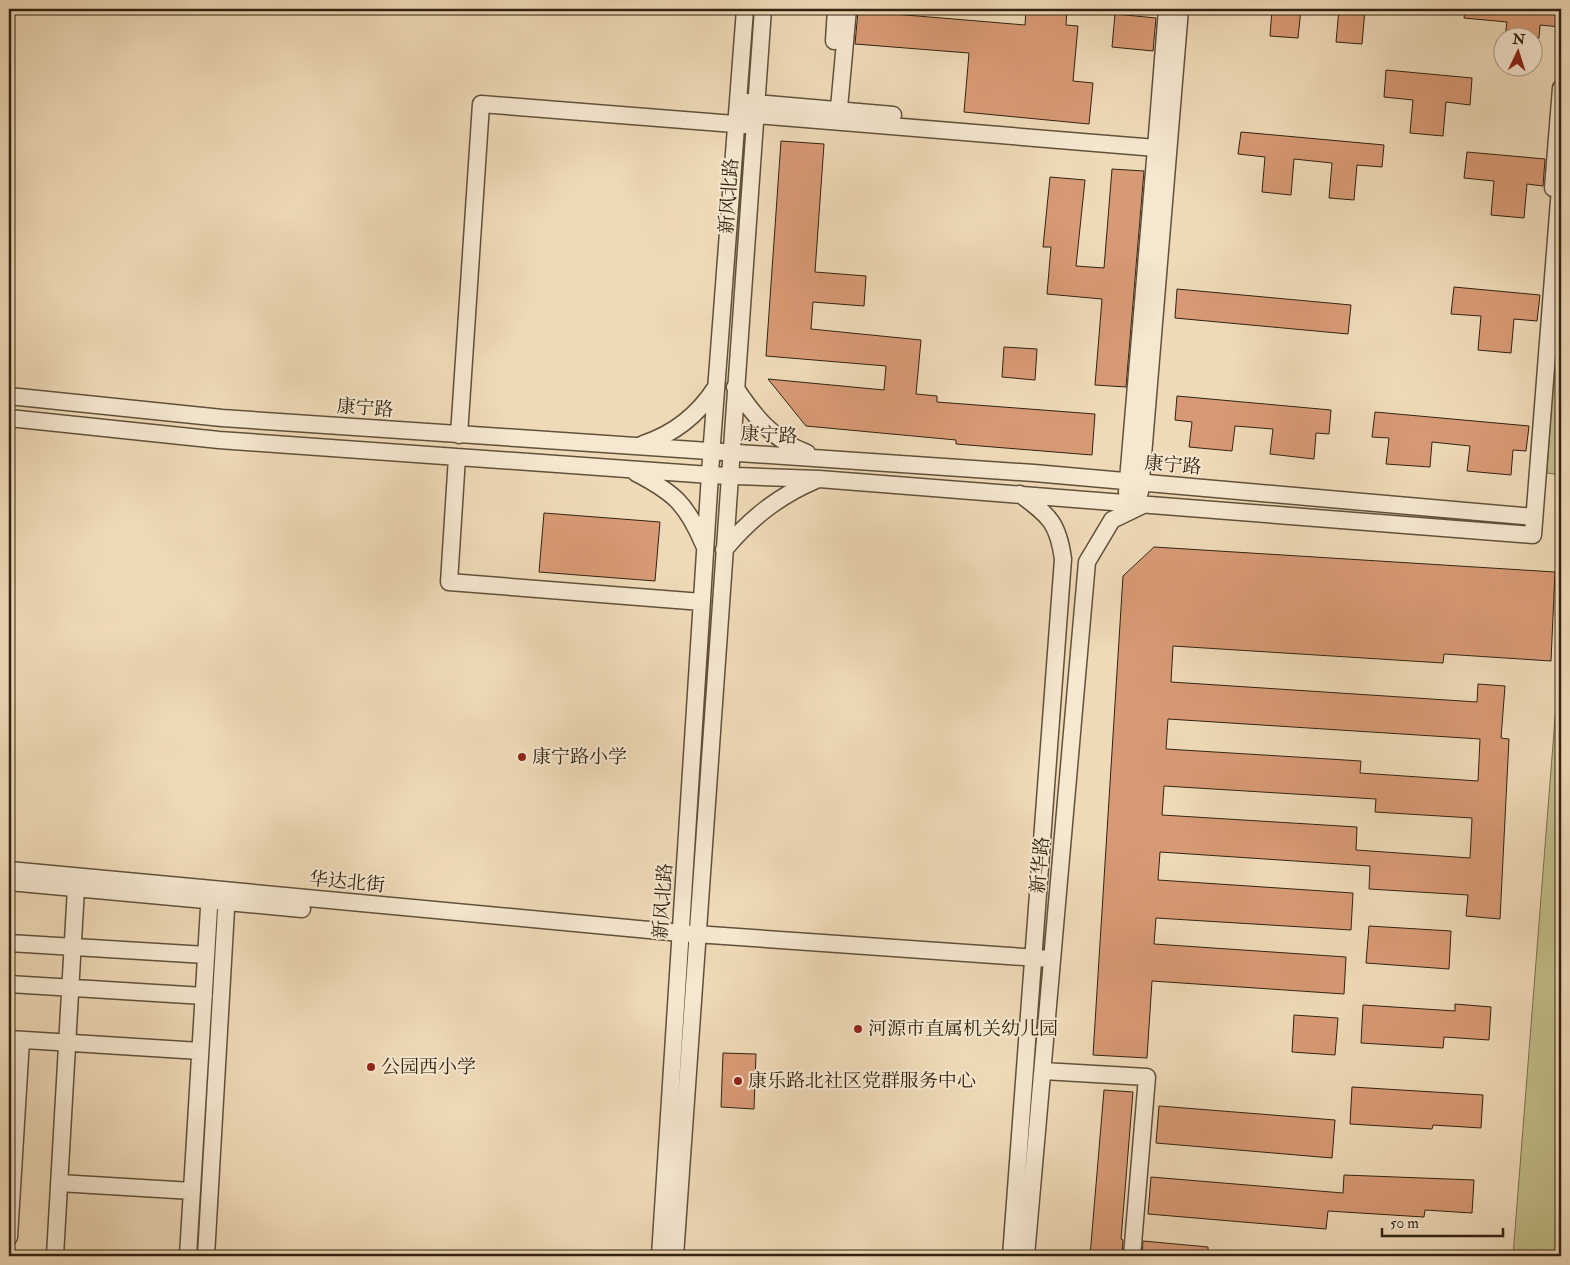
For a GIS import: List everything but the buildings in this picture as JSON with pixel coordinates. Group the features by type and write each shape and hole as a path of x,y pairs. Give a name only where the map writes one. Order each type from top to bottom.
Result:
{"street":[{"name":"新风北路","path":"660,1256 710,475 745,9"},
{"name":"新风北路","path":"675,1256 730,453 763,9"},
{"path":"833,115 836,9"},
{"path":"833,115 848,9"},
{"path":"1137,504 1135,482 1162,143 1167,9"},
{"path":"1162,143 1180,9"},
{"path":"9,418 219,440 630,470 819,479 1533,535 1531,516 1561,88"},
{"path":"459,435 481,104 833,115 1162,143"},
{"path":"738,113 755,114"},
{"path":"1531,516 1561,175"},
{"name":"新风北路","path":"633,447 662,438 683,424 703,407 717,385"},
{"path":"735,387 750,410 768,430 790,447 821,457"},
{"name":"康宁路","path":"9,396 222,418 633,447 821,457 1531,516"},
{"path":"457,457 449,582 702,602"},
{"name":"新风北路","path":"630,470 657,484 680,501 694,522 706,548"},
{"path":"724,550 744,526 766,507 792,490 819,479"},
{"name":"新华路","path":"1011,1256 1063,559 1060,536 1047,514 1020,494"},
{"name":"新华路","path":"1026,1256 1087,562 1112,520 1137,504"},
{"name":"华达北街","path":"9,870 210,895"},
{"name":"华达北街","path":"9,882 76,888 227,896 680,938 1052,964"},
{"path":"55,1256 76,888"},
{"path":"188,1256 210,895"},
{"path":"206,1256 227,896"},
{"path":"9,943 206,956"},
{"path":"9,984 204,996"},
{"path":"9,1237 15,1040 200,1051"},
{"path":"1043,1071 1147,1077 1132,1256"},
{"path":"59,1183 192,1191"}],"shaded area":[{"path":"1561,263 1561,475 1547,473"},
{"path":"1561,642 1561,1256 1513,1256"}],"place":[{"name":"康宁路小学","path":"522,757"},
{"name":"河源市直属机关幼儿园","path":"858,1029"},
{"name":"公园西小学","path":"371,1067"},
{"name":"康乐路北社区党群服务中心","path":"738,1081"}]}
